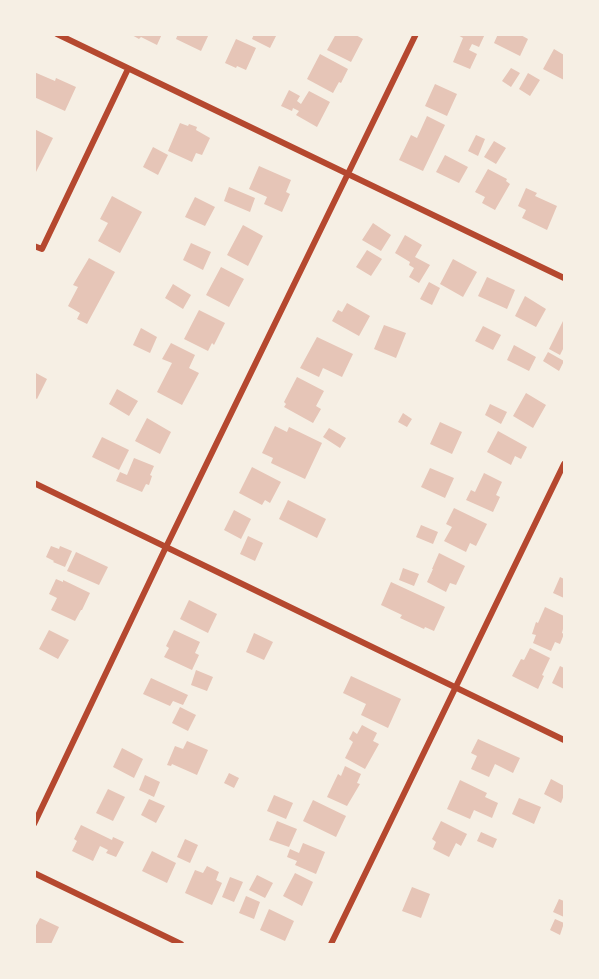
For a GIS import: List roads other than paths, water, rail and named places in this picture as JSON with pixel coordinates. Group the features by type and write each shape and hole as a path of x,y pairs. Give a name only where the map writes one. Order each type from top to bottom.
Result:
{"street":[{"path":"57,34 564,278"},
{"path":"34,824 416,34"},
{"path":"34,246 42,249 129,69"},
{"path":"331,945 564,464"},
{"path":"34,483 564,740"},
{"path":"34,873 181,945"}]}
